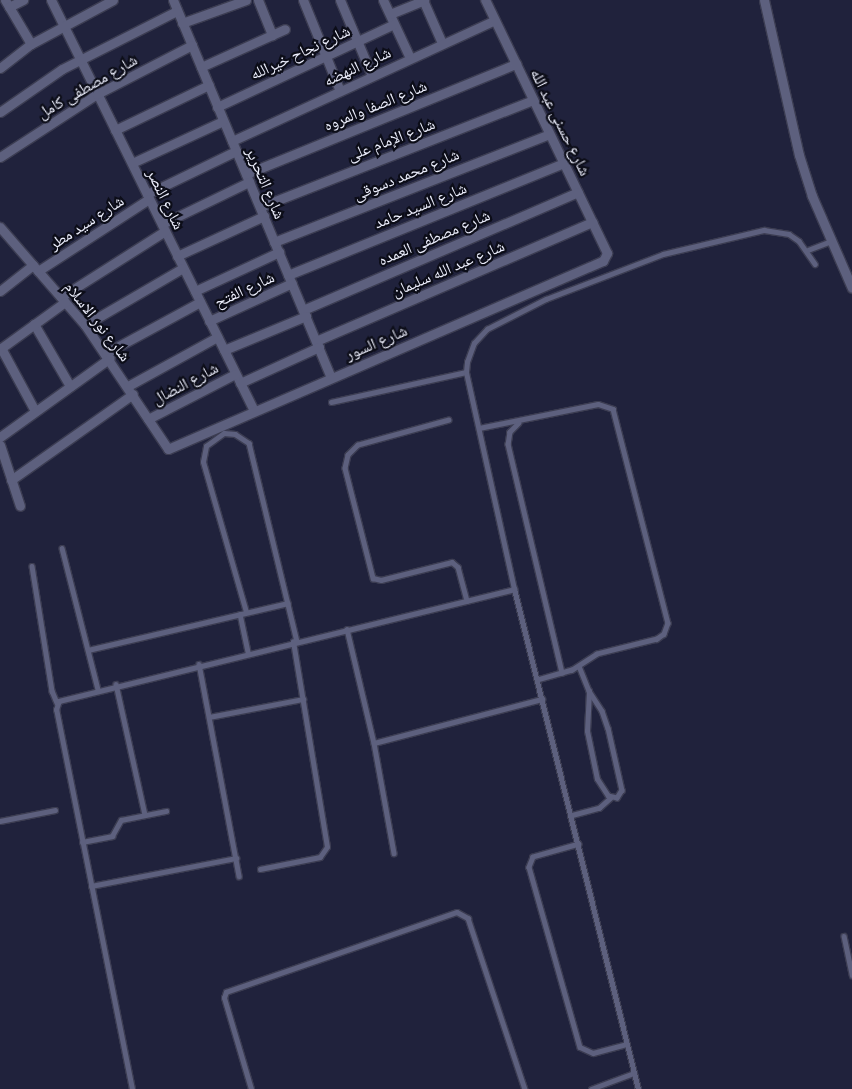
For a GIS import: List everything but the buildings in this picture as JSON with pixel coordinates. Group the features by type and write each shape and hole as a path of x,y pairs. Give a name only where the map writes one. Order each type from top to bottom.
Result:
{"street":[{"path":"23,0 7,4 31,44"},
{"name":"شارع النصر","path":"51,0 254,411"},
{"path":"0,68 31,44 112,0"},
{"name":"شارع التحرير","path":"173,0 331,378"},
{"path":"182,23 246,0"},
{"path":"258,0 272,35"},
{"path":"303,0 340,91"},
{"path":"340,0 372,76"},
{"path":"383,0 410,58"},
{"path":"390,14 423,0 442,43"},
{"name":"شارع حسنى عبد الله","path":"486,0 592,222 606,258"},
{"path":"764,0 799,155 852,288"},
{"path":"0,112 80,59 177,11"},
{"name":"شارع النهضه","path":"232,141 495,20"},
{"name":"شارع نجاح خيرالله","path":"217,107 394,24"},
{"path":"201,67 285,29"},
{"name":"شارع مصطفى كامل","path":"0,157 97,94 192,45"},
{"name":"شارع الصفا والمروه","path":"0,349 34,324 63,299 163,228 248,178 516,64"},
{"path":"115,130 208,85"},
{"name":"شارع الإمام على","path":"260,207 533,100"},
{"path":"132,163 224,121"},
{"name":"شارع محمد دسوقى","path":"274,242 550,134"},
{"name":"شارع سيد مطر","path":"0,291 148,196 236,151"},
{"name":"شارع السيد حامد","path":"290,279 564,163"},
{"name":"شارع مصطفى العمده","path":"224,350 578,192"},
{"path":"178,256 264,216"},
{"name":"شارع عبد الله سليمان","path":"240,383 317,344 592,222"},
{"name":"شارع نور الاسلام","path":"1,230 85,325 131,390 160,442"},
{"path":"195,291 279,252"},
{"name":"شارع السور","path":"160,442 171,449 606,258"},
{"path":"85,325 183,268"},
{"name":"شارع الفتح","path":"209,321 290,279"},
{"path":"0,436 108,356 200,302"},
{"path":"34,324 70,386"},
{"path":"11,480 131,390 218,337"},
{"path":"0,349 35,411"},
{"name":"شارع النضال","path":"148,419 235,374"},
{"path":"0,445 20,506"}],"lane":[{"path":"638,1089 579,844 514,589 466,372 470,352 487,329 546,299 622,268 663,254 764,230 789,234 808,250 815,264"},
{"path":"808,250 832,241"},
{"path":"331,402 466,372"},
{"path":"479,428 520,422 598,404 613,409 668,623 664,634 657,639 597,654 579,666 538,680"},
{"path":"449,420 358,445 348,454 345,468 372,578 381,580 452,562 458,567 467,600"},
{"path":"520,422 510,432 508,444 562,673"},
{"path":"246,612 204,462 206,446 224,433 235,434 249,443 288,603 327,847 320,857 260,869"},
{"path":"62,548 98,689"},
{"path":"32,566 52,691 57,703 56,710 132,1089"},
{"path":"57,703 64,697 116,684 514,589"},
{"path":"88,650 288,603"},
{"path":"240,614 248,653"},
{"path":"347,629 374,743 394,853"},
{"path":"199,664 239,876"},
{"path":"572,816 599,808 610,798 617,798 622,790 606,719 590,691 579,666"},
{"path":"116,684 145,816"},
{"path":"590,691 588,732 597,779 610,798"},
{"path":"374,743 542,699"},
{"path":"209,717 303,700"},
{"path":"0,821 55,810"},
{"path":"82,842 109,837 114,834 118,821 166,811"},
{"path":"579,844 534,857 529,866 580,1047 593,1053 627,1044"},
{"path":"91,886 236,858"},
{"path":"251,1089 224,998 226,992 457,912 468,918 525,1089"},
{"path":"844,936 852,975"},
{"path":"591,1089 634,1073"}]}
